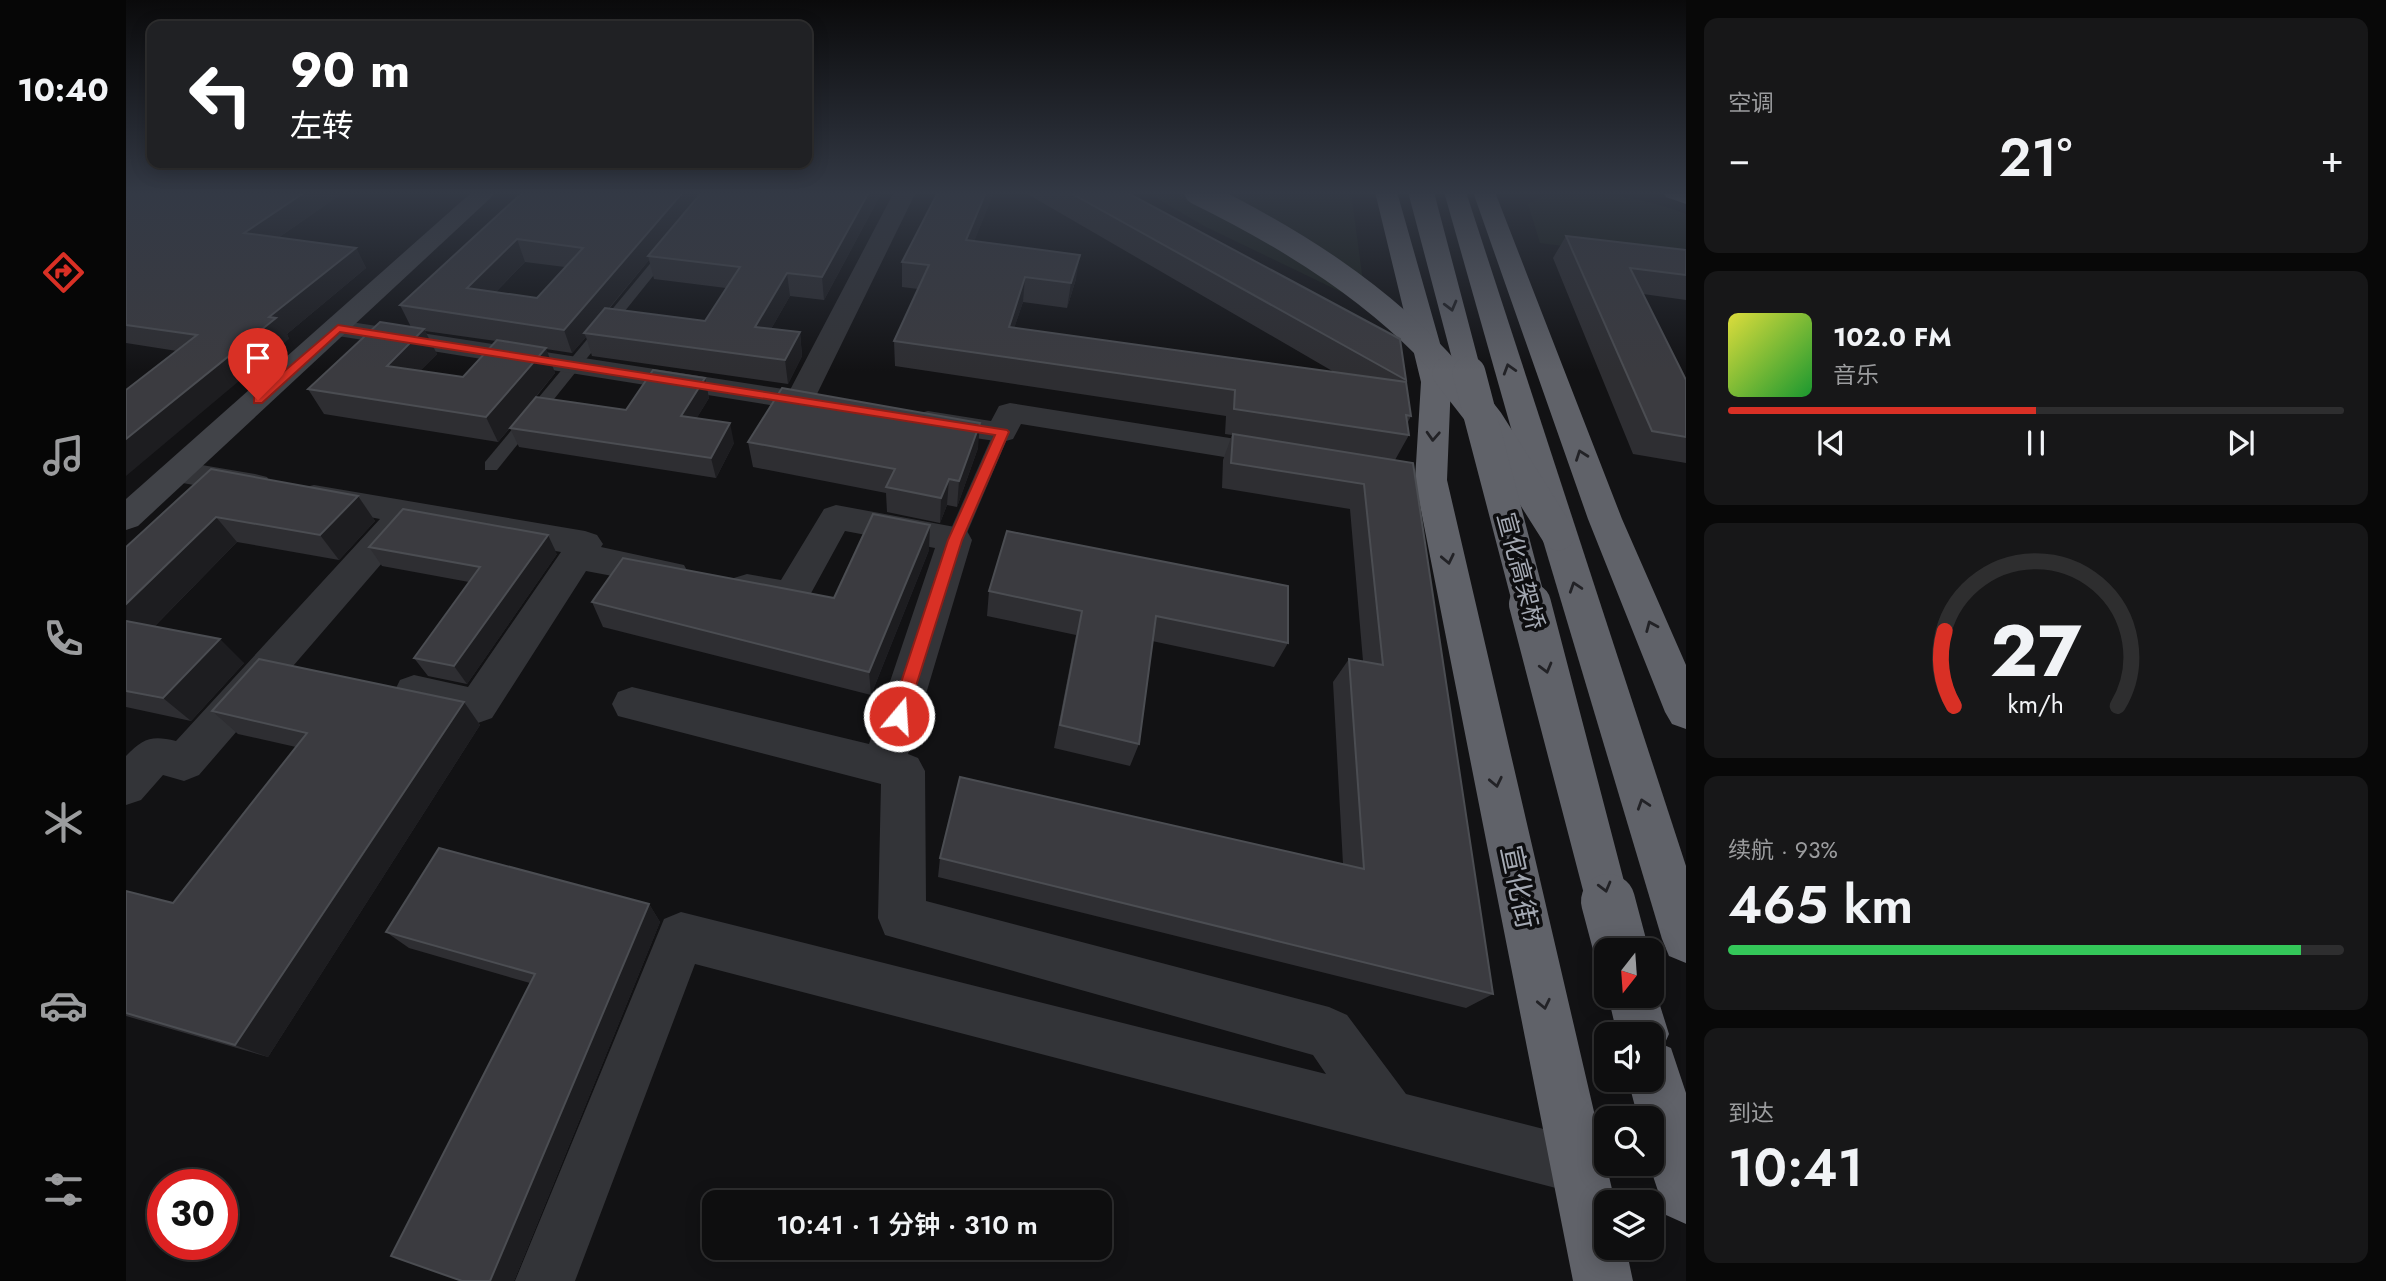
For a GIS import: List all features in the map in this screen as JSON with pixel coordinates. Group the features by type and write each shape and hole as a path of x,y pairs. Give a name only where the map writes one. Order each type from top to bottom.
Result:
{"highway":[{"path":"1307,252 1347,279 1393,316 1441,363 1494,430 1558,534"},
{"name":"宣化街","path":"1402,252 1436,382 1423,483 1603,1281"},
{"name":"宣化高架桥","path":"1437,252 1618,938"},
{"name":"宣化高架桥","path":"1473,252 1558,534 1686,939"},
{"path":"1513,252 1605,519 1682,693"},
{"path":"1356,318 1380,331 1436,382"},
{"path":"1659,1092 1686,1195"}],"street":[{"path":"126,518 421,252"},
{"path":"799,401 875,252"},
{"path":"338,328 853,409"},
{"path":"894,415 1002,432 1010,413 1309,460"},
{"path":"178,472 585,544 478,706 382,686"},
{"path":"126,786 140,751 184,762 406,512"},
{"path":"578,556 791,596 836,517 955,540 883,766"},
{"path":"274,663 314,671"},
{"path":"632,704 903,771 902,918 1329,1033 1390,1118"},
{"path":"545,1281 681,936 1579,1166"}],"lane":[{"path":"491,466 666,252"},
{"path":"955,540 1002,432"}],"shaded area":[{"path":"1258,252 1359,252 1366,304"},
{"path":"1607,252 1686,252 1686,262"}],"building":[{"path":"126,252 351,252 269,317 276,318 126,439 126,390 197,335 126,325"},
{"path":"458,252 504,252 467,288 537,298 580,252 631,252 564,330 400,305"},
{"path":"652,252 836,252 822,277 787,273 755,327 800,332 785,360 584,333 605,308 705,321 740,267 648,256"},
{"path":"907,252 1056,252 1080,255 1071,283 1025,277 1009,327 1406,382 1411,416 1406,415 1409,435 1234,409 1235,390 894,341 929,265 902,262"},
{"path":"1176,252 1237,252 1400,339 1406,380"},
{"path":"1573,252 1686,252 1686,275 1630,268 1686,380 1686,437 1652,431"},
{"path":"380,322 424,329 387,366 463,377 497,340 546,348 486,417 308,389"},
{"path":"653,370 705,378 681,416 730,423 711,458 510,428 536,397 626,410"},
{"path":"782,388 980,423 959,481 949,479 941,498 886,487 895,469 748,442"},
{"path":"1233,434 1413,463 1493,994 940,858 960,777 1364,869 1349,659 1383,665 1364,484 1231,463"},
{"path":"211,469 358,496 320,535 216,517 126,604 126,547"},
{"path":"403,509 548,535 454,666 414,658 480,567 369,547"},
{"path":"873,514 930,525 869,672 592,602 623,558 834,598"},
{"path":"1007,531 1288,586 1288,643 1156,616 1139,744 1060,725 1082,611 989,591"},
{"path":"126,621 220,639 163,698 126,691"},
{"path":"259,659 464,702 235,1045 126,1013 126,891 173,903 307,733 212,711"},
{"path":"439,848 649,904 490,1281 462,1281 391,1256 535,974 386,932"}],"route":[{"path":"258,400 338,328 1002,432 955,540 899,716"}]}
